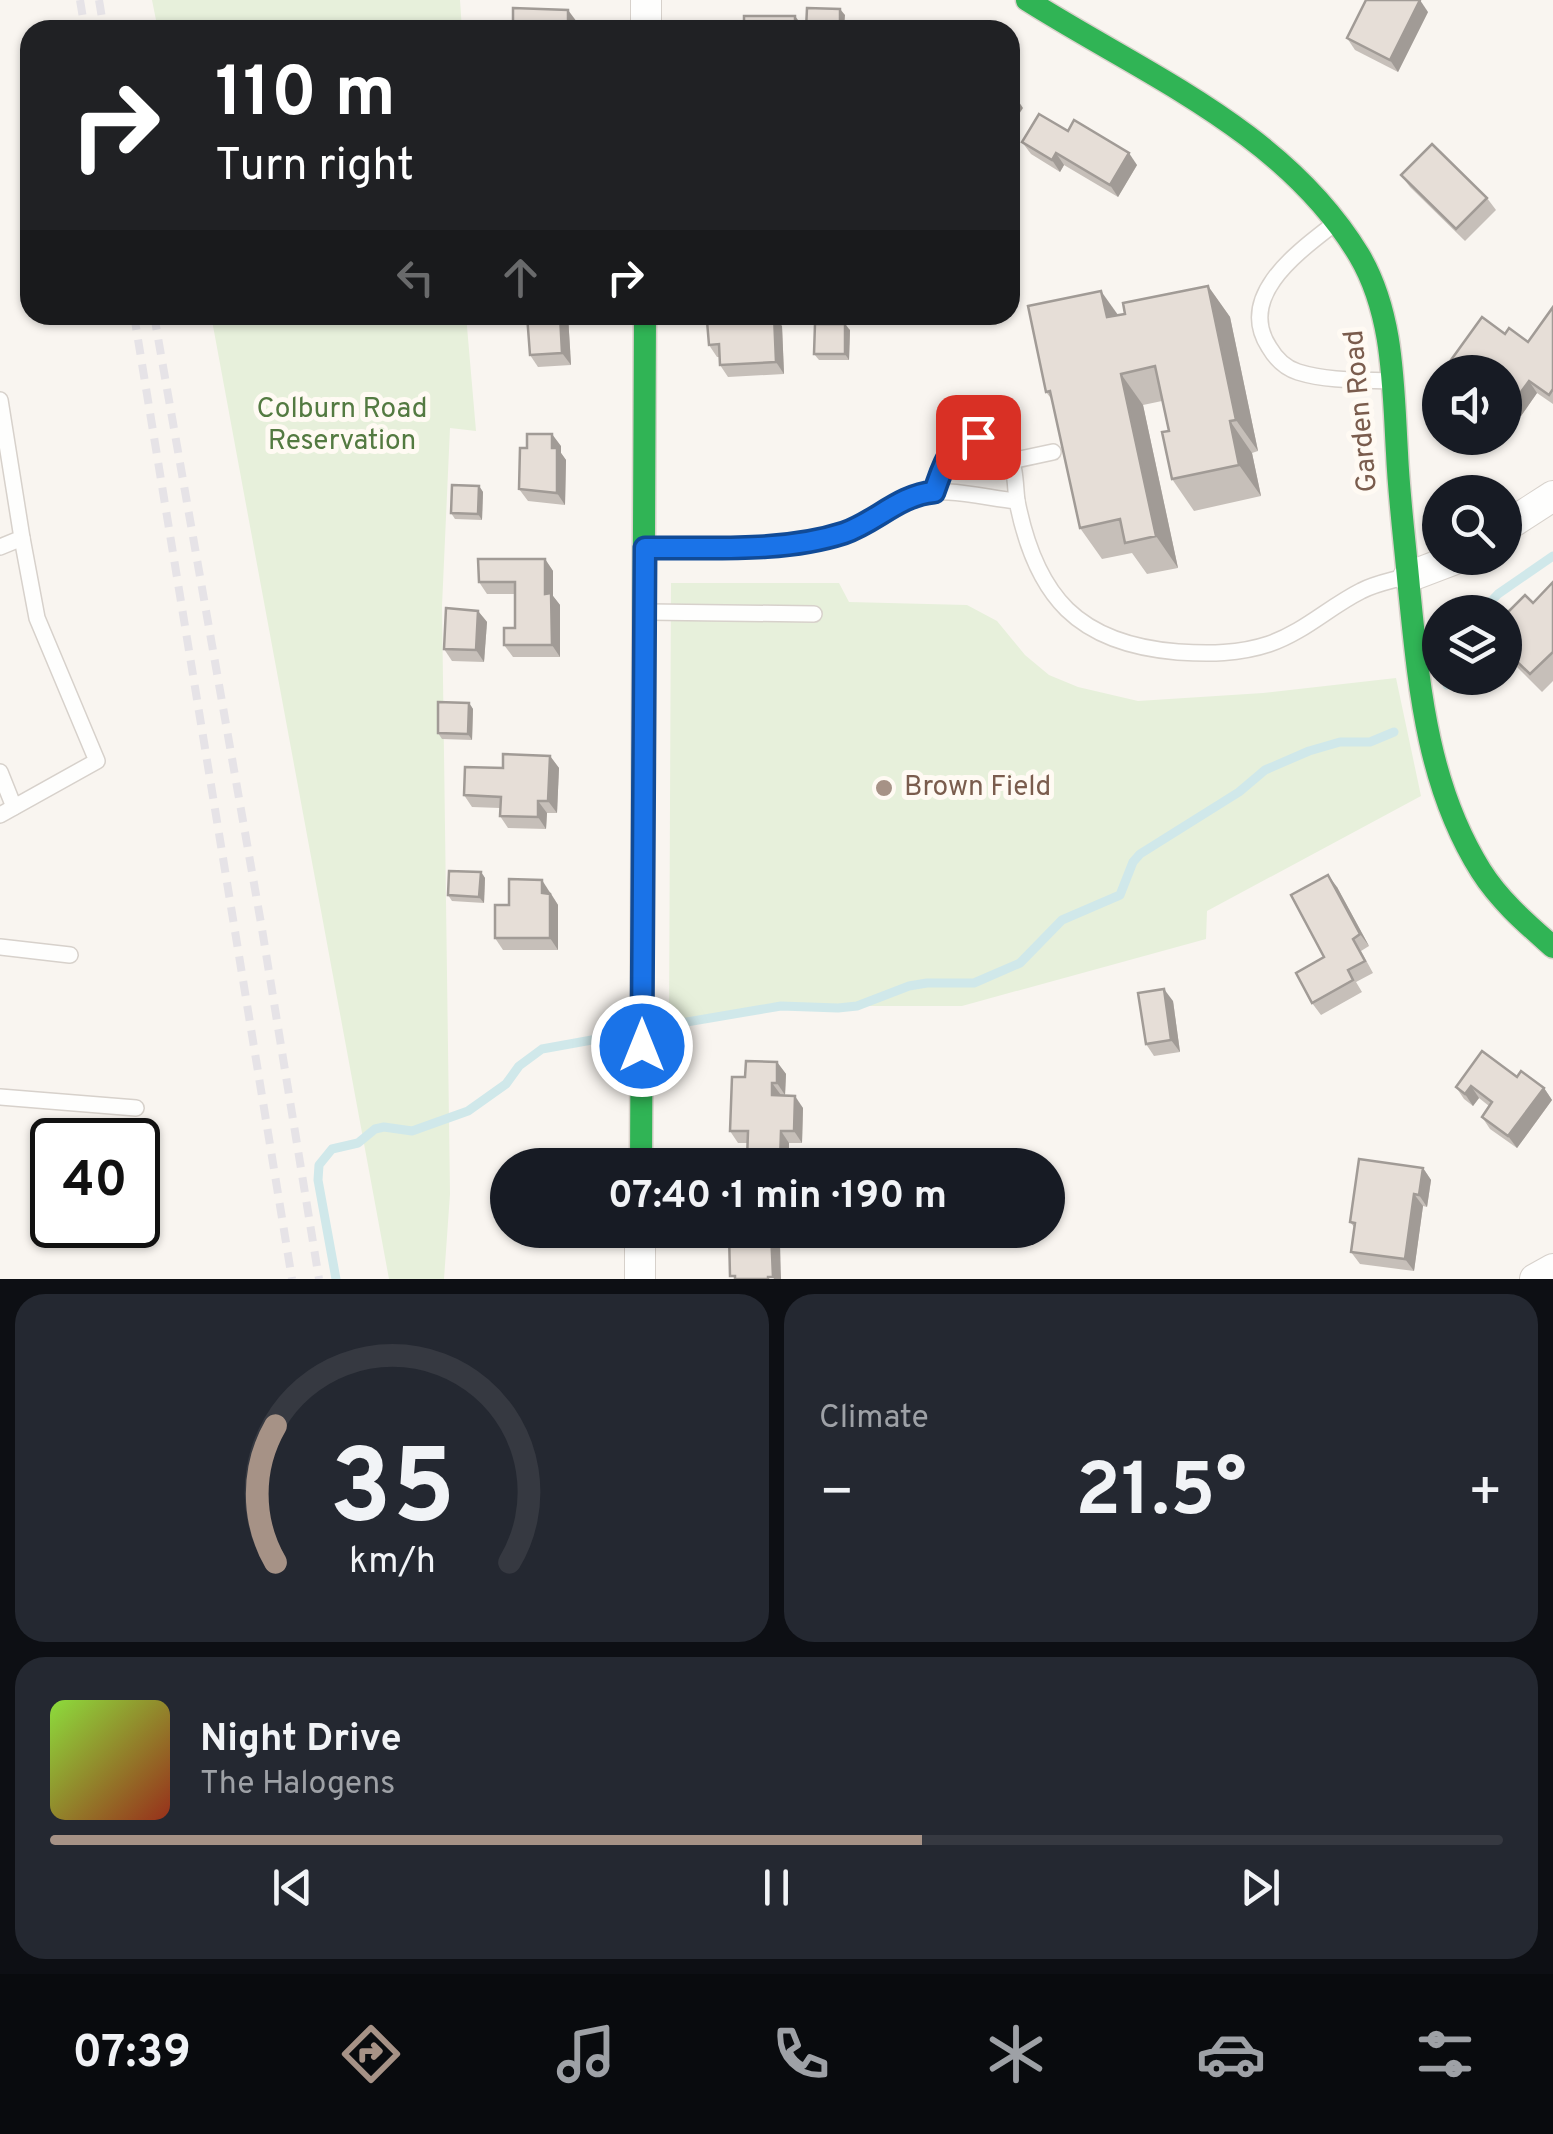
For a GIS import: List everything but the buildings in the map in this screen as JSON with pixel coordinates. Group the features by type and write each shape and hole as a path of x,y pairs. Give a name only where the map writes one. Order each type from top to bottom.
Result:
{"street":[{"name":"Garden Road","path":"1027,0 1232,121 1302,181 1360,256 1377,292 1387,328 1422,716 1449,814 1464,847 1494,892 1553,947"},
{"path":"641,1148 646,325"},
{"path":"1522,516 1553,496"},
{"path":"1408,576 1422,571"},
{"path":"640,1248 640,1279"},
{"path":"1534,1279 1553,1268"}],"lane":[{"path":"1337,222 1294,256 1271,283 1260,304 1261,332 1275,356 1291,369 1325,377 1394,382"},
{"path":"0,400 37,618 97,762 7,811 0,772"},
{"path":"934,492 946,460 962,440 988,438 1003,447 1011,460 1035,564 1060,604 1100,634 1154,650 1212,653 1256,648 1302,630 1358,592 1408,576"},
{"path":"1011,460 1053,452"},
{"path":"645,548 769,545 831,536 860,527 904,500 934,492 1018,501"},
{"path":"0,547 22,538"},
{"path":"644,612 814,614"},
{"path":"0,947 70,956"},
{"path":"0,1097 136,1108"}],"green space":[{"path":"152,0 460,0 461,20 156,20"},
{"name":"Colburn Road Reservation","path":"213,325 467,325 476,431 450,428 442,606 450,1194 444,1279 389,1279"},
{"path":"671,583 839,583 849,602 967,605 997,621 1025,655 1049,675 1078,687 1138,701 1263,693 1396,678 1421,796 1207,911 1206,939 962,1006 781,1006 669,1025"}],"waterway":[{"path":"1497,595 1553,556"},
{"path":"669,1025 781,1006 857,1006 909,986 974,983 1020,963 1062,920 1120,895 1140,854 1239,792 1265,770 1309,751 1340,742 1370,742 1394,732"},
{"path":"336,1279 318,1180 319,1165 332,1149 358,1143 375,1129 412,1131 468,1111 506,1084 519,1066 542,1049 614,1036"}],"railway":[{"path":"80,0 83,20"},
{"path":"99,0 102,20"},
{"path":"136,325 292,1279"},
{"path":"156,325 319,1279"}],"traffic: fast":[{"path":"1027,0 1164,81 1252,139 1328,211 1359,255 1379,301 1390,351 1417,661 1437,770 1463,838 1488,882 1553,947"},
{"path":"641,1148 645,325"}],"place":[{"name":"Brown Field","path":"884,788"}],"route":[{"path":"642,1046 645,548 769,545 845,533 904,500 934,492 956,446 962,440 978,437"}]}
